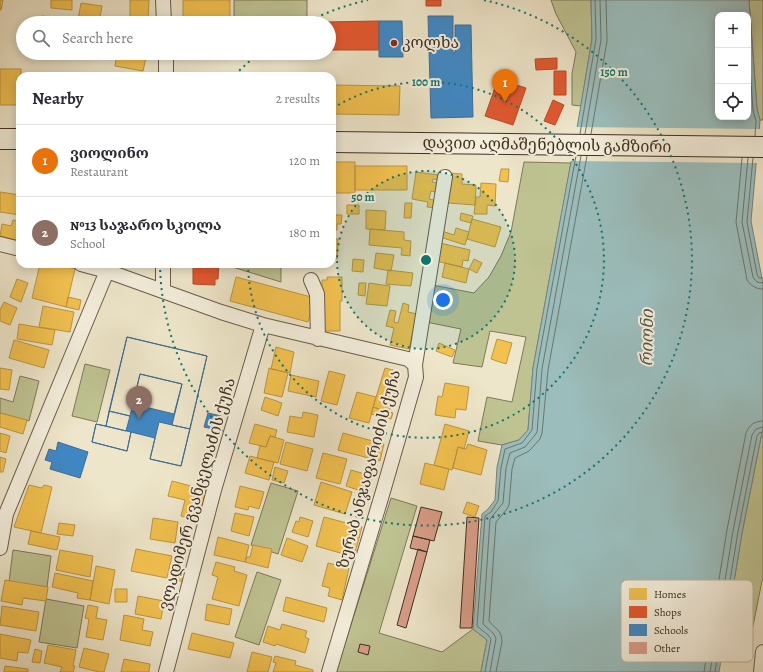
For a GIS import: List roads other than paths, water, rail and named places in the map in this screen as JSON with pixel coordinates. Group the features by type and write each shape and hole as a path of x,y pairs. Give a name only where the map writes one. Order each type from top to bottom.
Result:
{"main road":[{"path":"0,139 16,139"},
{"name":"დავით აღმაშენებლის გამზირი","path":"336,142 763,147"}],"street":[{"path":"163,0 164,16"},
{"path":"166,60 166,72"},
{"name":"ზურაბ ანჯაფარიძის ქუჩა","path":"329,672 416,377 415,365 445,177"},
{"path":"0,244 16,248"},
{"path":"96,268 263,326 408,359 415,365"},
{"path":"163,268 163,291"},
{"path":"0,548 6,514 107,271"},
{"path":"311,280 317,294 318,339"},
{"name":"ვლადიმერ გვანცელაძის ქუჩა","path":"166,672 214,490 263,326"},
{"path":"760,672 763,652"}],"water":[{"name":"რიონი","path":"591,0 749,0 750,12 715,12 715,120 751,120 751,27 757,109 760,120 751,221 763,284 763,427 734,580 621,580 621,662 721,662 719,672 481,672 487,640 473,629 482,514 495,500 497,467 502,445 519,440 528,430 533,368 592,39"}],"place":[{"name":"კოლხა","path":"394,43"},
{"name":"ვიოლინო","path":"505,102"},
{"name":"№13 საჯარო სკოლა","path":"139,419"}]}
